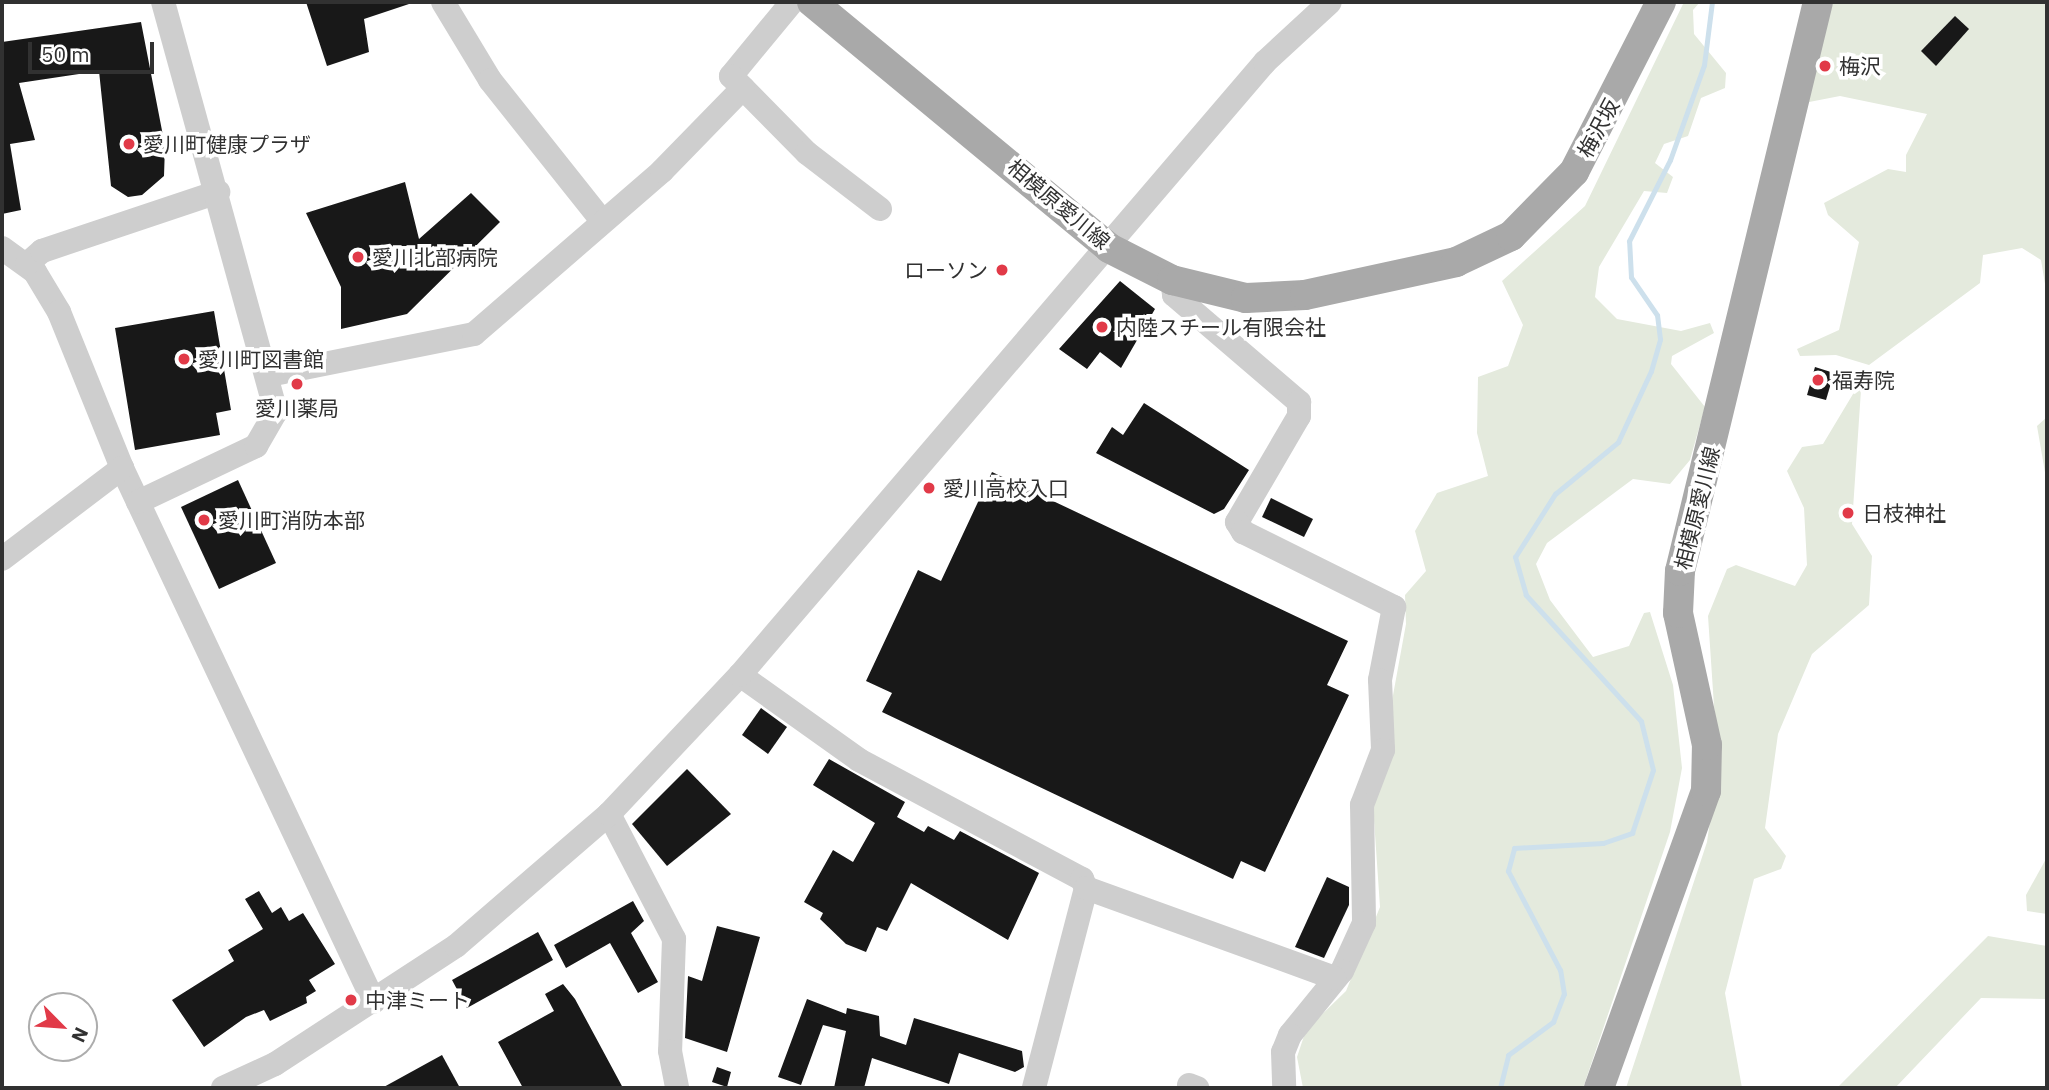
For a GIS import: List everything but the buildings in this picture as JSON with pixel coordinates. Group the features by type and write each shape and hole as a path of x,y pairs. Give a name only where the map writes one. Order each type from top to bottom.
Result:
{"main road":[{"name":"相模原愛川線","path":"812,2 1109,247 1172,280 1246,298 1304,295 1457,262 1511,236"},
{"name":"梅沢坂","path":"1511,236 1574,172 1661,2"},
{"name":"相模原愛川線","path":"1600,1088 1706,791 1707,745 1678,613 1680,571 1818,2"}],"street":[{"path":"138,502 256,446 276,412 269,375 163,2"},
{"path":"443,2 490,80 603,222"},
{"path":"792,2 732,76 807,153 880,209"},
{"path":"223,1088 374,1002 518,897 609,814 740,675 1265,62 1330,2"},
{"path":"269,375 474,334 603,222 743,88"},
{"path":"27,264 42,251 218,192"},
{"path":"2,248 27,264 59,312 122,468 374,1002"},
{"path":"1172,280 1174,295 1300,402 1298,416 1237,522 1242,533 1394,607 1394,632 1380,680 1383,750 1362,805 1364,923 1334,978 1290,1035 1283,1052 1284,1088"},
{"path":"2,559 122,468"},
{"path":"740,675 859,760 1082,878 1086,888 1034,1088"},
{"path":"609,814 674,939 670,1051 677,1088"},
{"path":"1086,888 1334,978"}],"shaded area":[{"path":"1684,2 1700,2 1693,10 1694,34 1726,73 1725,88 1701,98 1688,136 1664,144 1655,163 1673,177 1667,193 1644,191 1599,267 1595,297 1617,319 1681,331 1710,323 1714,333 1672,356 1671,364 1705,407 1690,460 1670,484 1633,479 1547,543 1536,564 1550,600 1593,657 1629,646 1644,613 1650,612 1673,685 1682,768 1670,832 1583,1088 1303,1088 1297,1057 1306,1030 1346,991 1380,907 1373,805 1406,624 1405,595 1426,571 1415,531 1437,493 1488,476 1477,433 1478,377 1508,366 1523,325 1502,281 1585,206"},
{"path":"1833,2 2047,2 2047,296 2041,260 2022,248 1983,255 1980,283 1869,365 1836,355 1800,356 1797,349 1839,330 1859,242 1828,215 1824,203 1888,169 1906,172 1906,155 1927,114 1840,96 1804,103"},
{"path":"1856,389 1861,390 1852,524 1872,556 1869,605 1812,654 1778,734 1765,828 1786,856 1781,869 1754,879 1725,993 1742,1088 1626,1088 1707,842 1718,766 1708,616 1727,569 1736,565 1795,586 1807,565 1804,508 1787,471 1802,447 1823,444"},
{"path":"2047,417 2047,484 2037,426"},
{"path":"2047,857 2047,914 2027,911 2026,895"},
{"path":"1988,936 2047,946 2047,999 1981,998 1895,1088 1837,1088"}],"waterway":[{"path":"1500,1088 1508,1055 1553,1022 1564,994 1560,970 1508,871 1514,848 1603,843 1632,833 1653,770 1641,721 1526,595 1515,557 1555,494 1618,442 1651,371 1660,339 1657,315 1631,277 1629,241 1670,160 1704,65 1712,2"}],"place":[{"name":"梅沢","path":"1825,66"},
{"name":"愛川町健康プラザ","path":"129,144"},
{"name":"愛川北部病院","path":"358,257"},
{"name":"ローソン","path":"1002,270"},
{"name":"内陸スチール有限会社","path":"1102,327"},
{"name":"愛川町図書館","path":"184,359"},
{"name":"福寿院","path":"1818,380"},
{"name":"愛川薬局","path":"297,384"},
{"name":"愛川高校入口","path":"929,488"},
{"name":"日枝神社","path":"1848,513"},
{"name":"愛川町消防本部","path":"204,520"},
{"name":"中津ミート","path":"351,1000"}]}
